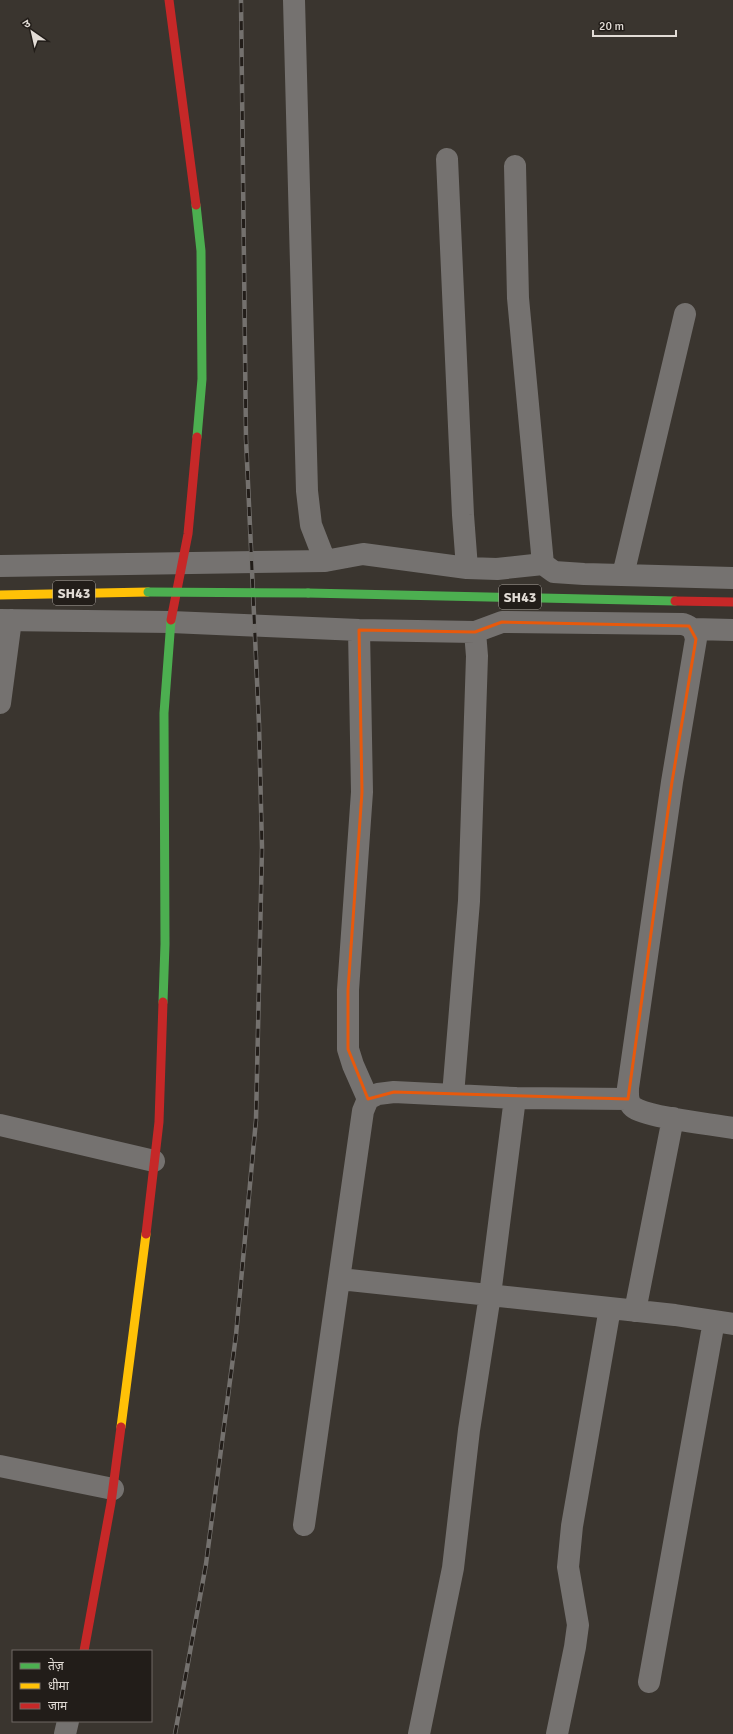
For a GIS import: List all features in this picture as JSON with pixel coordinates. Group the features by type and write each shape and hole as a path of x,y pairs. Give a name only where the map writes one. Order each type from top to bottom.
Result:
{"street":[{"path":"84,1650 113,1489 136,1319 159,1122 165,944 164,713 171,622 181,563 188,534 202,379 201,251 194,180 169,0"},
{"path":"294,0 307,491 311,525 321,552"},
{"path":"447,159 462,507 467,568"},
{"path":"515,166 518,298 543,564"},
{"path":"623,575 685,314"},
{"path":"0,566 181,563 321,552 363,554 467,568 497,569 543,564 554,572 733,578"},
{"name":"SH43","path":"0,595 148,592 308,593 733,602"},
{"path":"0,703 5,620 171,622 359,630 475,632 502,622 683,624 691,628 733,630"},
{"path":"691,628 696,639 672,782 628,1088 628,1100 633,1107 641,1111 733,1128"},
{"path":"359,630 362,792 348,990 348,1049 353,1065 368,1099"},
{"path":"453,1095 469,901 477,656 475,632"},
{"path":"304,1525 363,1112 368,1099 378,1094 394,1092 515,1098 628,1100"},
{"path":"419,1734 453,1568 515,1098"},
{"path":"636,1311 673,1118"},
{"path":"0,1125 154,1161"},
{"path":"340,1279 610,1308 724,1322 649,1682"},
{"path":"557,1734 575,1647 578,1625 568,1567 572,1526 610,1308"},
{"path":"0,1466 113,1489"},
{"path":"65,1734 68,1722"}],"highlighted area":[{"path":"502,622 689,626 696,639 672,782 628,1099 394,1092 368,1099 348,1049 348,990 362,792 359,630 475,632"}],"railway":[{"path":"175,1734 206,1564 236,1335 256,1120 262,848 259,724 246,439 241,0"}],"traffic: fast":[{"path":"196,205 201,251 202,379 197,437"},
{"path":"148,592 308,593"},
{"path":"308,593 675,601"},
{"path":"163,1002 165,944 164,713 171,620"}],"traffic: slow":[{"path":"0,595 148,592"},
{"path":"121,1427 146,1234"}],"traffic: jam":[{"path":"169,0 196,205"},
{"path":"171,620 188,534 197,437"},
{"path":"675,601 733,602"},
{"path":"146,1234 159,1122 163,1002"},
{"path":"84,1650 111,1503 121,1427"}]}
